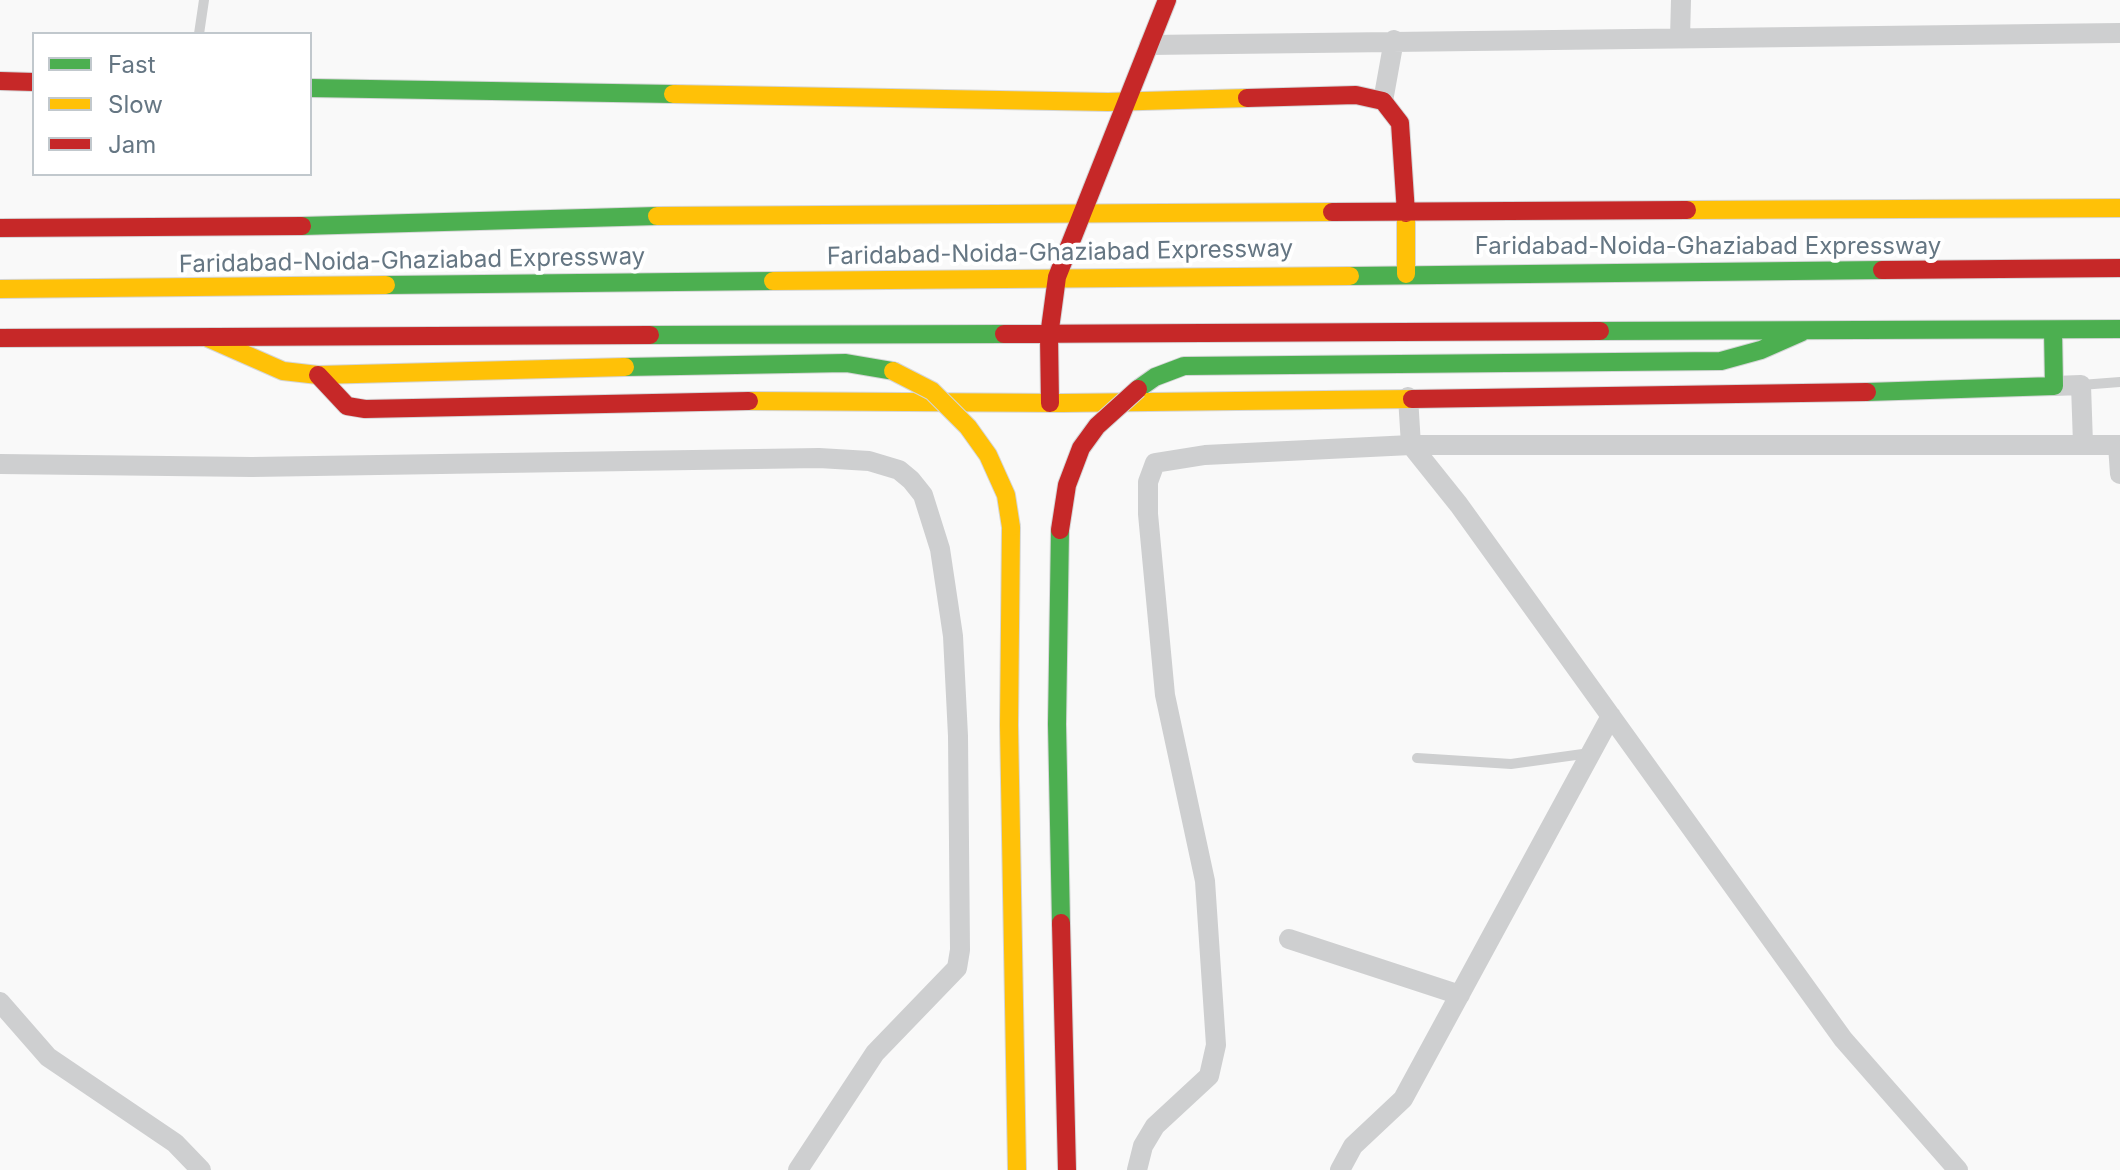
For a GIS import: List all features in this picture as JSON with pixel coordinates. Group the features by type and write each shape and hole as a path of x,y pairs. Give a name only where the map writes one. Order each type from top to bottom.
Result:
{"street":[{"path":"1050,403 1049,336 1057,277 1167,0"},
{"path":"1680,38 1681,0"},
{"path":"1149,45 2120,33"},
{"path":"1383,101 1394,40"},
{"path":"0,81 32,82"},
{"path":"312,88 1127,102 1356,95 1383,101 1400,123 1406,213 1406,274"},
{"path":"0,228 317,226 685,216 2120,208"},
{"name":"Faridabad-Noida-Ghaziabad Expressway","path":"0,289 2120,268"},
{"path":"0,338 1049,336 2120,329"},
{"path":"2053,330 2054,386"},
{"path":"1067,1170 1057,724 1060,530 1067,485 1081,448 1121,402 1155,377 1184,366 1721,361 1761,350 1802,332"},
{"path":"208,338 283,371 318,375 429,370 846,363 893,371 932,391 968,427 988,455 1006,495 1011,527 1009,725 1017,1170"},
{"path":"318,375 347,406 365,409 697,401 1050,403 1795,394 2081,385 2083,444"},
{"path":"1408,397 1411,445 1459,505 1843,1039 1958,1170"},
{"path":"1137,1170 1143,1146 1155,1126 1209,1076 1216,1045 1205,881 1162,667 1148,514 1148,482 1155,463 1205,455 1411,445 2083,444 2119,445 2120,474"},
{"path":"0,464 252,467 819,458 869,461 899,470 911,480 923,495 940,549 953,636 958,736 960,950 952,975 875,1053 798,1170"},
{"path":"1340,1170 1353,1146 1403,1099 1611,716"},
{"path":"1289,939 1460,995"},
{"path":"0,1002 48,1057 175,1143 201,1170"}],"lane":[{"path":"199,32 204,0"},
{"path":"2081,385 2120,382"},
{"path":"1417,758 1511,764 1592,753"}],"traffic: fast":[{"path":"312,88 673,94"},
{"path":"302,226 657,216"},
{"path":"1350,276 1882,270"},
{"path":"386,285 773,281"},
{"path":"1600,331 2120,329"},
{"path":"1867,392 2054,386 2053,330"},
{"path":"1138,389 1155,377 1184,366 1721,361 1761,350 1802,332"},
{"path":"650,335 1004,334"},
{"path":"625,367 846,363 893,371"},
{"path":"1060,530 1057,724 1061,923"}],"traffic: slow":[{"path":"673,94 1108,102 1247,98"},
{"path":"1687,210 2120,208"},
{"path":"657,216 1332,212"},
{"path":"1406,213 1406,274"},
{"path":"773,281 1350,276"},
{"path":"0,289 386,285"},
{"path":"208,338 283,371 318,375 625,367"},
{"path":"893,371 932,391 968,427 988,455 1006,495 1011,527"},
{"path":"749,401 1062,403 1412,399"},
{"path":"1011,527 1009,725 1017,1170"}],"traffic: jam":[{"path":"1050,403 1049,336 1057,277 1167,0"},
{"path":"0,81 32,82"},
{"path":"1247,98 1356,95 1383,101 1400,123 1406,213"},
{"path":"1332,212 1687,210"},
{"path":"0,228 302,226"},
{"path":"1882,270 2120,268"},
{"path":"1004,334 1600,331"},
{"path":"0,338 650,335"},
{"path":"318,375 347,406 365,409 749,401"},
{"path":"1060,530 1067,485 1081,448 1097,426 1138,389"},
{"path":"1412,399 1867,392"},
{"path":"1061,923 1067,1170"}]}
